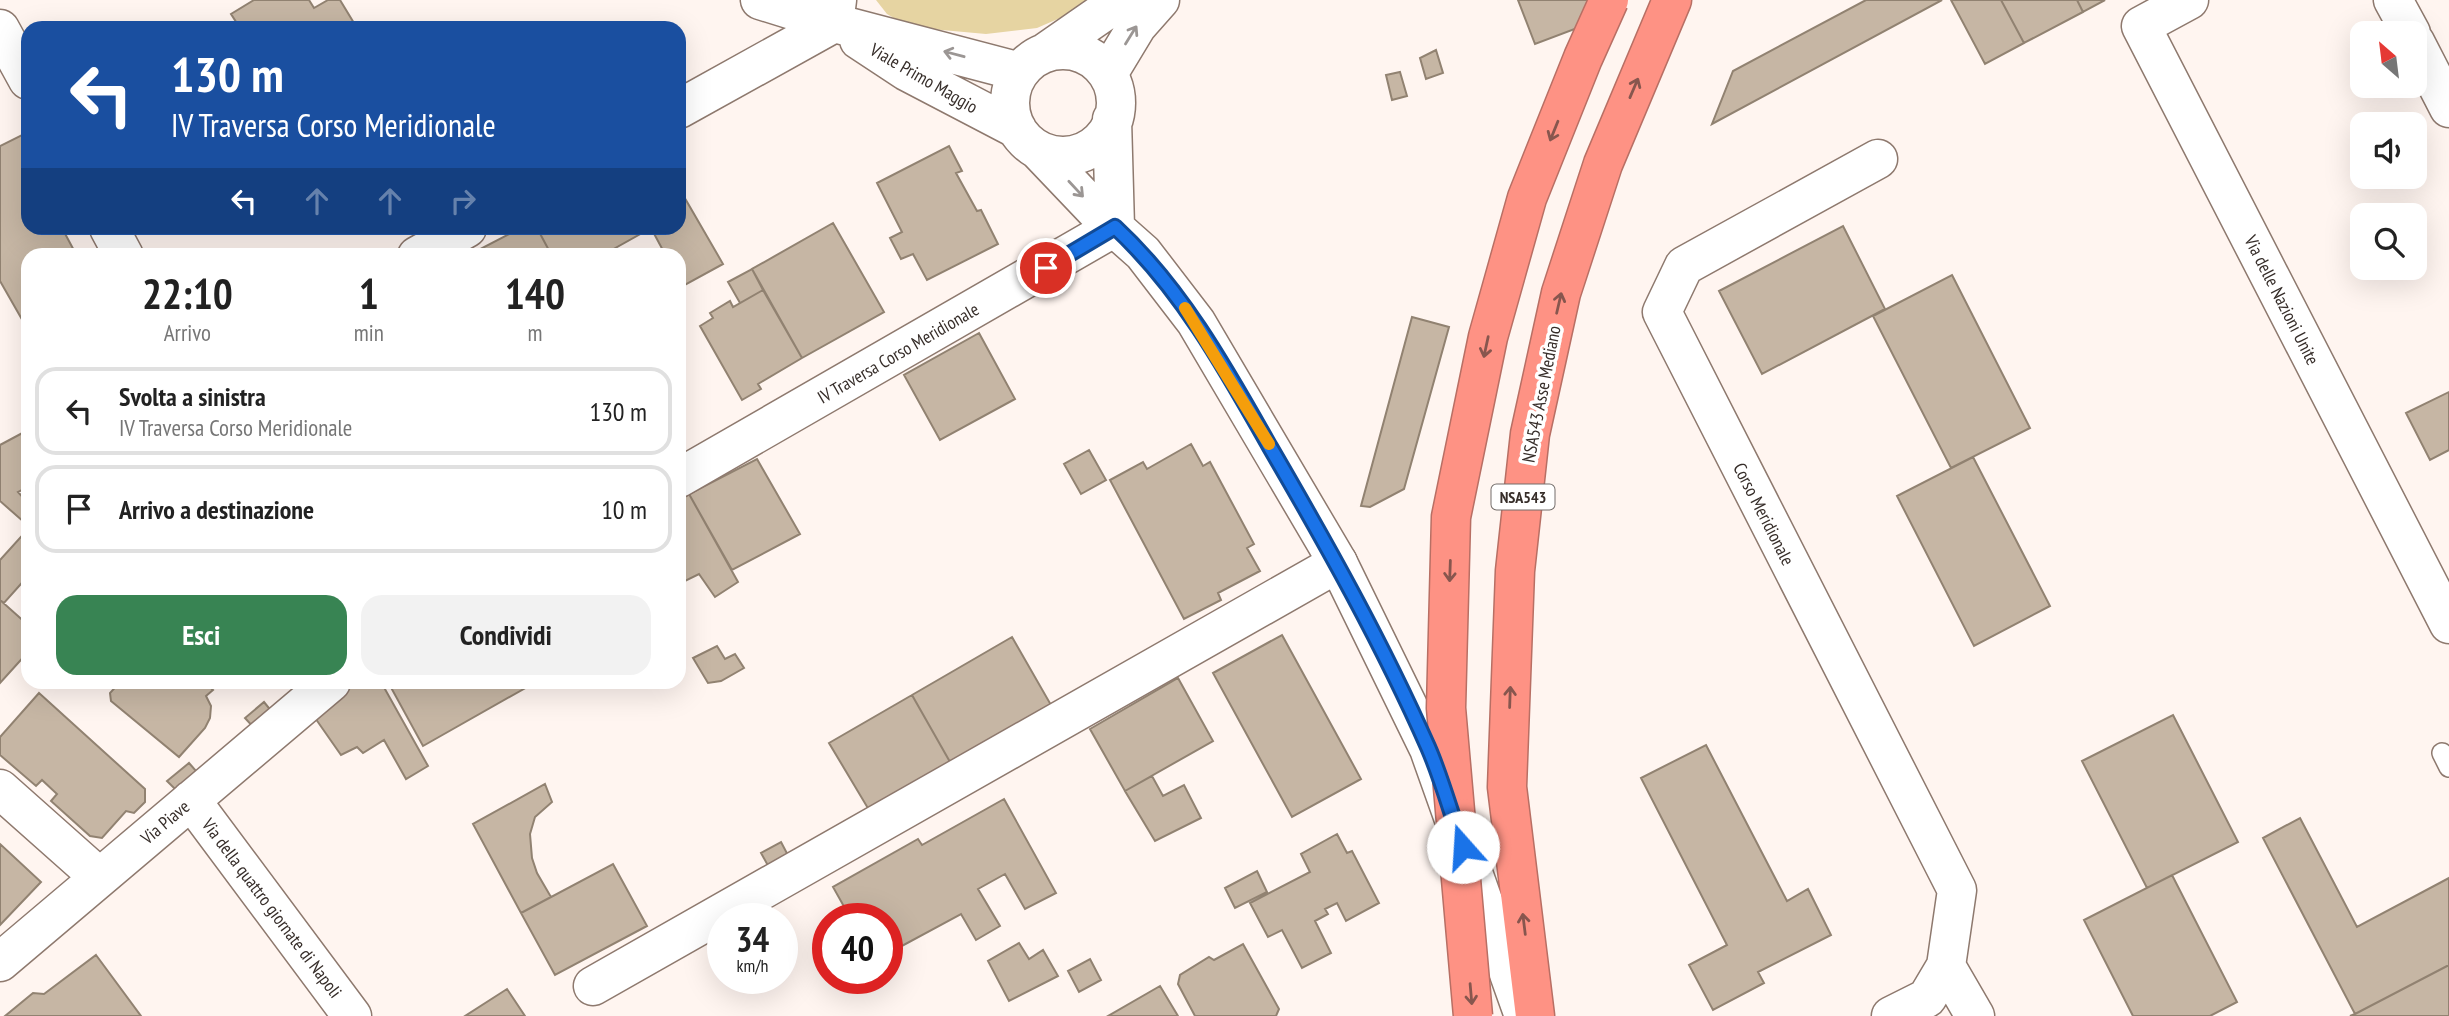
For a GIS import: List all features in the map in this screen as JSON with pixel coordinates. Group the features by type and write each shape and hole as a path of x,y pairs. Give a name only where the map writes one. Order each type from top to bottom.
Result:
{"highway":[{"path":"1473,1016 1446,708 1451,517 1488,337 1527,198 1609,0"},
{"name":"NSA543 Asse Mediano","path":"1535,1016 1507,787 1515,571 1530,434 1561,293 1598,177 1672,0"}],"street":[{"name":"Viale Primo Maggio","path":"760,0 835,12 1031,63"},
{"path":"1121,0 1031,63 1013,86 1011,116 1028,140 1099,214 1143,253 1196,322 1338,563 1429,749 1524,1016"},
{"path":"1108,74 1137,26 1160,0"},
{"name":"Via delle Nazioni Unite","path":"2189,0 2141,26 2449,624"},
{"path":"2393,0 2404,21"},
{"name":"Viale Primo Maggio","path":"835,12 906,71 1028,140"},
{"path":"686,105 835,12"},
{"path":"0,29 21,67"},
{"path":"1028,140 1056,155 1074,155 1091,148 1104,136 1116,105 1115,90 1108,74 1095,60 1079,52 1061,50 1031,63"},
{"path":"2427,65 2449,108"},
{"path":"1112,119 1115,227"},
{"name":"Corso Meridionale","path":"1878,159 1684,266 1662,312 1957,890 1946,966 1927,998 1891,1016"},
{"name":"IV Traversa Corso Meridionale","path":"686,474 1115,227"},
{"path":"431,248 454,235"},
{"path":"593,986 1338,563"},
{"name":"Via Piave","path":"0,962 323,689"},
{"path":"0,789 99,877"},
{"name":"Via della quattro giornate di Napoli","path":"191,800 352,1016"},
{"path":"1946,966 1975,1016"}],"shaded area":[{"path":"876,0 1096,0 1037,28 986,34 909,27 887,14"}],"building":[{"path":"254,0 309,0 314,8 328,0 340,0 353,21 236,21 231,14"},
{"path":"1518,0 1589,0 1580,27 1535,44"},
{"path":"1866,0 1942,0 1712,124 1733,71"},
{"path":"1951,0 2001,0 2024,43 1985,64"},
{"path":"2001,0 2077,0 2083,12 2024,43"},
{"path":"2077,0 2105,0 2083,12"},
{"path":"1436,50 1443,73 1426,79 1420,58"},
{"path":"1400,72 1407,96 1392,100 1386,75"},
{"path":"21,136 21,235 66,235 73,248 21,248 21,318 0,281 0,146"},
{"path":"949,146 962,171 956,173 977,211 981,210 998,244 927,280 913,254 901,259 890,238 902,232 877,183"},
{"path":"686,200 723,264 686,284 686,248 662,248 655,235 686,235"},
{"path":"833,223 884,312 802,358 752,269"},
{"path":"1843,226 1885,309 1762,374 1719,291"},
{"path":"508,235 541,235 548,248 482,248"},
{"path":"541,235 638,235 615,248 548,248"},
{"path":"752,269 763,290 740,303 728,282"},
{"path":"1952,275 2030,428 1951,468 1873,316"},
{"path":"763,290 802,358 758,384 761,389 742,400 700,326 713,318 710,313 730,301 733,307"},
{"path":"1412,317 1449,327 1404,489 1370,507 1361,506"},
{"path":"979,333 1015,399 940,440 904,375"},
{"path":"2449,392 2449,450 2430,460 2406,413"},
{"path":"21,434 21,490 18,492 21,495 21,519 0,501 0,445"},
{"path":"1191,444 1203,466 1210,462 1254,544 1247,548 1260,571 1218,593 1221,600 1184,619 1110,480 1143,462 1147,469"},
{"path":"1089,450 1106,480 1081,494 1064,464"},
{"path":"1973,457 2050,606 1974,646 1897,496"},
{"path":"757,459 800,534 732,570 689,494"},
{"path":"689,494 738,582 715,597 699,574 686,580 686,496"},
{"path":"21,537 21,584 4,603 0,600 0,560"},
{"path":"0,600 21,619 21,660 0,683"},
{"path":"1282,635 1361,779 1292,817 1213,673"},
{"path":"1012,637 1051,705 950,762 912,695"},
{"path":"717,646 725,659 735,654 744,668 721,681 708,683 693,658"},
{"path":"1178,678 1213,741 1125,791 1090,729"},
{"path":"114,689 212,689 206,696 211,706 210,718 205,728 179,757 111,701 110,693"},
{"path":"341,689 385,689 428,766 406,779 384,740 363,753 357,747 341,755 313,715"},
{"path":"392,689 524,689 423,746"},
{"path":"39,693 145,789 145,802 134,813 126,811 102,838 90,836 51,801 57,794 42,780 36,786 0,755 0,737"},
{"path":"912,695 950,762 869,810 829,743"},
{"path":"264,702 273,713 254,728 245,718"},
{"path":"2173,715 2238,842 2147,888 2082,761"},
{"path":"1706,745 1787,901 1808,889 1831,935 1758,972 1764,983 1713,1010 1689,965 1727,945 1641,778"},
{"path":"189,763 197,772 175,789 167,781"},
{"path":"1152,776 1163,796 1184,785 1201,818 1155,841 1125,791"},
{"path":"545,784 552,802 535,817 530,834 532,858 537,873 551,897 521,913 473,824"},
{"path":"1004,799 1056,893 1025,909 1005,874 978,889 1000,926 976,940 961,914 903,945 903,903 842,903 833,887 918,839 922,845"},
{"path":"2300,818 2357,927 2449,878 2449,965 2355,1014 2263,838"},
{"path":"1337,834 1347,853 1352,851 1379,903 1346,921 1337,903 1325,909 1328,914 1315,921 1331,953 1302,968 1282,930 1268,937 1250,903 1310,872 1301,854"},
{"path":"781,842 791,861 771,871 761,853"},
{"path":"0,844 41,882 0,925"},
{"path":"613,864 647,926 555,975 521,913"},
{"path":"1257,871 1267,892 1235,908 1225,888"},
{"path":"2172,875 2237,1002 2210,1016 2133,1016 2084,920"},
{"path":"1019,943 1029,959 1043,950 1058,976 1009,1001 988,961"},
{"path":"1243,944 1279,1009 1276,1016 1195,1016 1178,984 1180,975 1209,957 1214,960"},
{"path":"96,955 141,1016 5,1016 33,993 44,994"},
{"path":"1090,959 1101,980 1079,992 1068,971"},
{"path":"2449,965 2449,1016 2350,1016 2355,1014"},
{"path":"1160,986 1178,1016 1108,1016"},
{"path":"507,989 525,1016 465,1016"}],"slow traffic":[{"path":"1185,308 1269,444"}],"route":[{"path":"1046,268 1115,227 1143,253 1196,322 1338,563 1363,611 1429,749 1463,847"}]}
